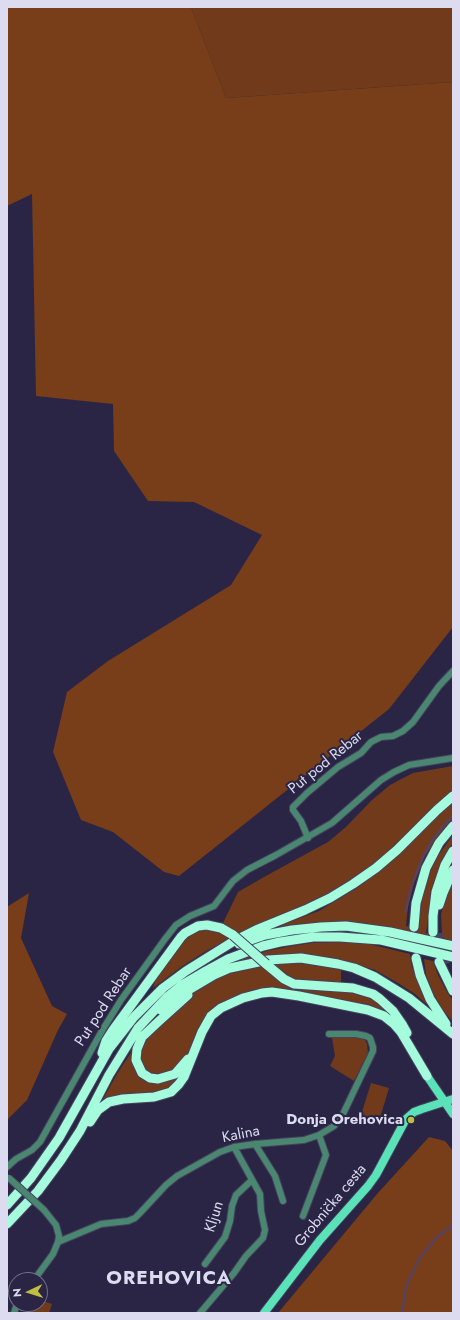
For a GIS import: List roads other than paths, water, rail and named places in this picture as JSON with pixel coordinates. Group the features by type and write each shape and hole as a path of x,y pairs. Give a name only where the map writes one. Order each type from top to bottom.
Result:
{"highway":[{"path":"7,1205 31,1178 59,1138 109,1049 134,1017 163,988 186,971 234,941 256,930 305,910 330,898 353,884 376,868 397,850 436,810 453,796"},
{"path":"414,927 416,903 426,868 439,843 453,826"},
{"path":"453,851 445,865 436,892 433,916 436,932 440,900 453,870"},
{"path":"100,1063 109,1035 180,937 194,928 207,926 225,929 284,979 294,984 353,988 376,996 398,1018 408,1035 413,1052"},
{"path":"210,957 241,943 265,935 321,927 346,926 366,928 401,934 453,946"},
{"path":"7,1224 38,1191 72,1143 109,1076 144,1019 182,985 228,959 263,946 296,939 340,937 381,940 453,957"},
{"path":"128,1044 158,1012 195,986 214,975 230,968 245,964 285,958 320,960 354,968 375,977 409,998 453,1034"},
{"path":"416,958 420,975 430,1000 442,1020 453,1034"},
{"path":"453,980 442,963 453,990"},
{"path":"195,986 184,1000 142,1037 137,1049 136,1060 139,1069 146,1076 155,1079 163,1079 178,1072 195,1049"},
{"path":"72,1143 83,1132 98,1110 107,1104 123,1099 154,1097 170,1092 184,1077 206,1024 211,1016 217,1011 243,998 258,993 270,992 299,996 376,1012 394,1024 406,1039 427,1076"}],"main road":[{"path":"427,1076 453,1114"},
{"name":"Grobnička cesta","path":"264,1313 320,1240 368,1186 406,1119 414,1112 453,1099"}],"street":[{"name":"Put pod Rebar","path":"7,1167 16,1159 32,1150 46,1133 103,1029 121,1000 164,939 182,920 214,906 233,881 247,870 308,838 293,810 293,807 338,767 361,754 371,742 381,737 393,736 403,731 413,722 439,686 453,671"},
{"path":"308,838 332,823 381,780 394,772 409,765 453,758"},
{"name":"Kalina","path":"58,1242 101,1224 128,1221 135,1218 166,1184 220,1152 234,1147 255,1144 295,1142 319,1135 334,1126 343,1114 373,1051 370,1038 366,1036 356,1034 329,1034"},
{"path":"303,1216 326,1156 319,1135"},
{"path":"255,1144 275,1176 283,1200"},
{"path":"200,1313 262,1238 265,1230 261,1211 260,1194 234,1147"},
{"path":"8,1178 44,1210 56,1225 59,1236 58,1242 53,1254 40,1272"},
{"name":"Kljun","path":"205,1264 224,1237 230,1221 232,1206 236,1195 252,1180"}],"waterway":[{"path":"406,912 411,888 422,859 431,842 453,816"},
{"path":"402,1313 406,1287 419,1259 436,1238 453,1225"}],"tunnel":[{"path":"439,933 440,945 446,964"}],"place":[{"name":"Donja Orehovica","path":"411,1120"}],"district":[{"name":"OREHOVICA","path":"169,1279"}]}
